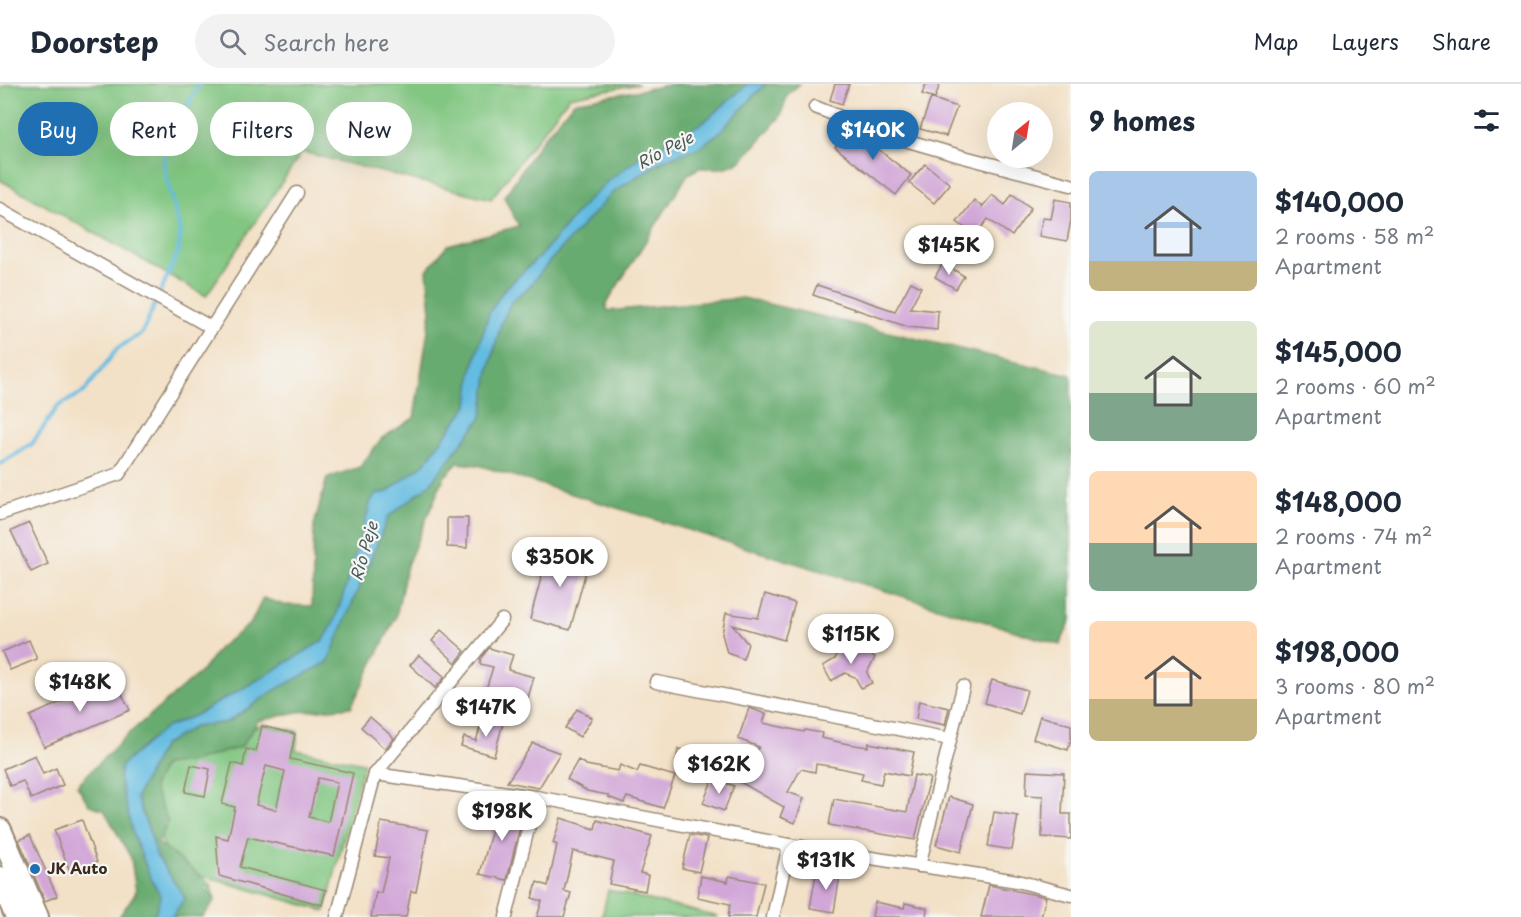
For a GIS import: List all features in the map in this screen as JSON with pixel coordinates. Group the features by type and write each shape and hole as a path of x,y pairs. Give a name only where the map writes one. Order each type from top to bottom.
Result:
{"highway":[{"path":"0,830 4,869 17,917"},
{"path":"4,869 38,917"}],"street":[{"path":"815,107 881,133 1071,185"},
{"path":"0,514 119,474 297,193"},
{"path":"0,209 212,328"},
{"path":"337,917 375,774 502,620"},
{"path":"656,682 950,739"},
{"path":"919,866 963,687"},
{"path":"375,774 536,796 789,845 1017,881 1071,895"},
{"path":"506,917 536,796"},
{"path":"773,917 789,845"}],"green space":[{"path":"8,84 639,84 569,97 491,199 314,155 314,102 210,102 210,156 299,156 206,296 0,180 0,88"},
{"path":"674,84 748,84 704,122 663,144 586,202 541,255 503,291 489,313 472,370 468,405 424,464 387,492 376,494 371,501 342,599 333,624 324,640 196,715 165,728 122,765 152,881 161,896 154,917 119,917 136,892 131,858 104,810 89,805 77,785 127,735 203,670 219,648 251,623 263,598 284,605 312,606 314,525 327,478 360,467 382,438 414,418 431,311 427,270 448,245 519,226 504,197 540,142 574,102"},
{"path":"765,84 800,84 788,94 780,117 741,161 724,168 699,168 688,174 606,304 608,311 743,298 1071,375 1071,619 1060,645 478,465 458,463 444,477 407,565 396,617 351,707 297,712 258,721 241,747 191,762 164,765 153,787 168,822 158,843 211,884 215,900 203,917 172,917 184,898 156,855 136,797 163,745 194,727 228,722 274,690 328,662 388,517 429,485 482,417 489,370 501,324 512,300 528,288 613,192 663,160 700,147 722,130"},
{"path":"263,724 298,731 296,750 364,763 325,911 171,867 139,776"},
{"path":"608,890 719,917 602,917"}],"water":[{"name":"Río Peje","path":"748,84 765,84 722,130 700,147 663,160 613,192 528,288 512,300 501,324 489,370 482,417 429,485 388,517 328,662 275,690 227,722 194,727 163,745 136,797 156,855 185,898 172,917 154,917 161,896 152,881 133,834 119,777 122,765 165,728 196,715 324,640 333,624 342,599 371,501 376,494 387,492 424,464 468,405 472,370 489,313 503,291 541,255 586,202 609,180 640,157 704,122"}],"building":[{"path":"835,84 849,84 842,104 830,100"},
{"path":"926,84 940,84 935,98 922,94"},
{"path":"931,98 957,107 946,136 920,129"},
{"path":"849,129 911,175 896,195 835,147"},
{"path":"925,164 950,184 934,203 909,183"},
{"path":"1012,194 1031,208 1012,236 988,219 963,251 953,243 965,228 957,222 974,200 982,207 992,195 1005,205"},
{"path":"1055,199 1071,202 1071,220 1067,241 1039,236 1043,218 1051,219"},
{"path":"943,263 964,276 956,289 935,277"},
{"path":"911,282 921,287 910,308 938,311 937,330 908,327 813,295 817,285 895,311"},
{"path":"447,518 468,518 467,548 447,547"},
{"path":"29,523 48,564 31,572 11,531"},
{"path":"550,545 590,556 570,630 530,619"},
{"path":"765,594 795,603 784,640 732,625 748,644 743,659 727,653 722,634 726,613 758,618"},
{"path":"441,630 465,651 456,663 432,641"},
{"path":"29,640 37,659 10,670 2,652"},
{"path":"843,642 875,657 867,673 872,683 861,688 855,677 845,673 831,681 823,666 835,659"},
{"path":"489,648 513,655 508,670 534,677 521,722 498,715 504,694 486,689 493,667 480,664 481,658"},
{"path":"419,655 445,677 435,688 410,665"},
{"path":"114,678 130,710 44,747 30,716"},
{"path":"992,680 1027,690 1020,714 985,703"},
{"path":"919,701 949,708 945,725 916,719"},
{"path":"749,708 766,714 763,723 804,732 805,730 822,733 821,738 848,744 868,747 869,743 914,752 909,776 884,771 881,784 861,780 863,773 816,764 815,772 801,769 788,792 804,798 795,823 780,817 784,807 740,782 759,747 738,739"},
{"path":"577,709 592,718 580,737 565,728"},
{"path":"1040,716 1071,725 1068,750 1033,739"},
{"path":"370,717 394,738 385,749 361,727"},
{"path":"483,718 503,723 494,756 461,746 464,737 476,741"},
{"path":"262,726 295,734 290,759 353,773 334,856 248,837 240,867 326,890 322,905 219,876 216,836 228,839 235,807 222,804 232,763 243,766 246,749 256,751","holes":["266,766 285,771 276,810 256,805","318,778 337,782 328,822 309,817"]},
{"path":"533,743 560,753 539,788 507,782"},
{"path":"678,749 710,754 708,767 676,763"},
{"path":"35,755 43,774 56,768 63,785 31,799 23,781 10,786 3,769"},
{"path":"578,760 586,765 618,771 620,765 637,772 640,766 675,776 663,808 627,797 624,803 608,795 587,791 567,779"},
{"path":"191,765 210,769 205,796 185,792"},
{"path":"1027,771 1064,773 1062,814 1071,814 1071,839 1042,837 1043,796 1026,795"},
{"path":"914,775 930,778 915,840 829,825 834,799 907,812"},
{"path":"713,778 734,786 724,811 703,803"},
{"path":"949,797 973,804 961,852 936,845"},
{"path":"499,804 524,810 507,880 480,874"},
{"path":"994,812 1018,816 1012,850 988,846"},
{"path":"561,818 595,829 597,820 652,836 640,873 648,875 645,891 609,884 614,861 573,851 564,891 571,893 564,917 537,917 542,901 532,898 537,882 548,886 557,845 553,843"},
{"path":"82,820 97,862 70,872 54,830"},
{"path":"381,822 428,830 416,892 411,891 406,917 371,917 376,892 381,893 389,858 375,856"},
{"name":"JK Auto","path":"30,835 57,896 45,901 19,840"},
{"path":"690,835 707,838 699,872 682,868"},
{"path":"831,867 841,869 834,912 810,908 816,874 829,876"},
{"path":"701,876 728,882 729,876 764,883 756,917 728,917 730,904 697,897"},
{"path":"989,885 1046,897 1041,917 981,917"},
{"path":"875,902 904,908 905,903 927,908 926,917 872,917"}],"waterway":[{"path":"0,464 32,444 58,406 84,392 118,348 142,333 179,250 180,231 164,167 165,152 174,140 178,122 199,84"}],"place":[{"name":"JK Auto","path":"35,869"}]}
